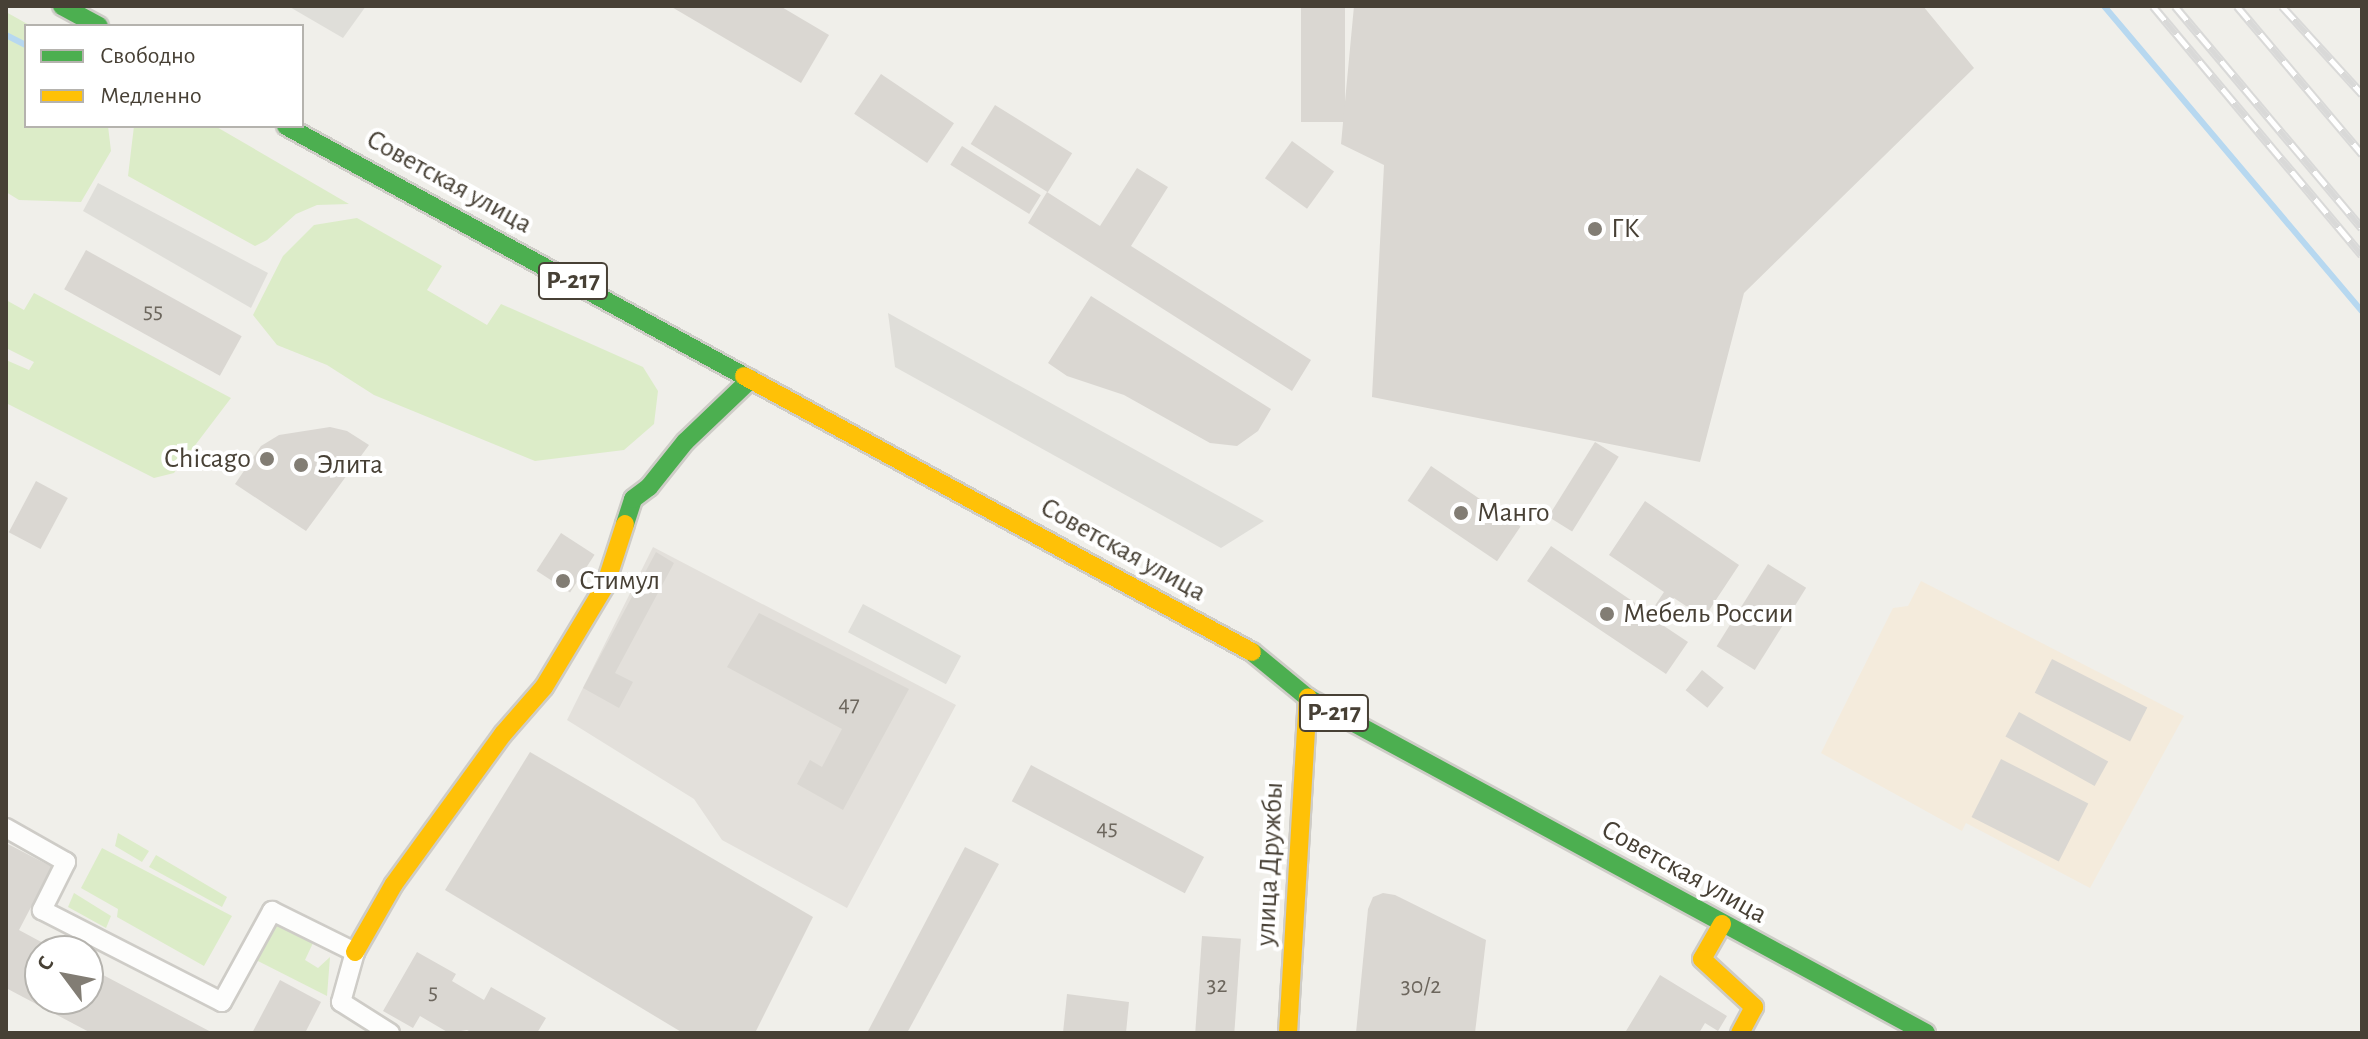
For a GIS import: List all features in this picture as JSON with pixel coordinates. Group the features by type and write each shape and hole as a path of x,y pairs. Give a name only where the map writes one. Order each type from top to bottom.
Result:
{"main road":[{"path":"62,6 95,24"},
{"name":"Советская улица","path":"290,128 1256,654 1308,698 1926,1033"},
{"path":"355,952 394,884 503,734 544,687 605,586 633,499 649,487 685,442 751,379"},
{"name":"улица Дружбы","path":"1288,1033 1308,698"},
{"path":"1722,924 1702,959 1754,1007 1740,1033"}],"street":[{"path":"6,828 66,862 42,910 222,1002 272,911 355,952 341,1002 390,1033"}],"shaded area":[{"path":"288,6 366,6 343,38"},
{"path":"98,183 268,273 251,308 83,211"},
{"path":"888,313 1264,521 1221,548 895,367"},
{"path":"653,547 956,705 847,908 722,840 694,799 567,720"},
{"path":"1921,581 2184,716 2090,888 1966,823 1962,831 1821,753 1893,608 1908,606"},
{"path":"863,604 961,656 946,684 848,632"}],"green space":[{"path":"6,12 27,24 24,24 24,128 108,128 111,151 81,202 19,200 6,192"},
{"path":"134,128 218,128 349,204 317,205 296,214 267,240 255,246 128,176"},
{"path":"357,218 442,266 427,290 487,325 501,304 643,367 658,391 654,424 624,450 535,461 374,395 327,365 277,345 253,315 283,256 314,225"},
{"path":"34,293 231,398 174,473 154,478 6,403 6,360 29,370 34,362 6,348 6,300 24,310"},
{"path":"118,833 149,851 142,862 115,846"},
{"path":"102,848 232,916 204,966 117,917 118,909 81,888"},
{"path":"156,855 227,897 222,907 149,867"},
{"path":"74,893 111,916 106,928 68,907"},
{"path":"274,924 313,943 305,960 318,968 330,957 327,996 254,959"}],"building":[{"path":"670,6 780,6 829,35 801,83"},
{"path":"1301,6 1345,6 1345,122 1301,122"},
{"name":"ГК","path":"1354,6 1923,6 1974,68 1744,293 1700,462 1372,397 1384,165 1341,144"},
{"path":"881,74 954,123 927,163 854,114"},
{"path":"995,105 1072,153 1048,192 971,144"},
{"path":"1292,141 1334,172 1307,209 1265,178"},
{"path":"962,146 1041,195 1029,214 950,165"},
{"path":"1137,168 1168,187 1131,246 1311,360 1292,391 1028,223 1047,192 1100,226"},
{"path":"86,250 242,336 220,376 64,289"},
{"path":"1091,296 1271,409 1258,431 1237,446 1210,443 1124,395 1067,376 1048,363"},
{"name":"Элита","path":"330,427 347,431 369,445 306,531 235,484 261,446 279,435"},
{"path":"1595,442 1619,457 1572,531 1548,517"},
{"path":"1431,466 1521,526 1497,561 1408,501"},
{"path":"36,481 68,498 41,549 9,532"},
{"path":"1645,501 1739,565 1704,618 1674,598 1658,622 1688,642 1666,674 1527,581 1551,546 1650,613 1664,592 1609,555"},
{"path":"561,533 595,555 570,593 536,571"},
{"path":"656,552 674,563 615,673 633,682 619,708 583,688"},
{"path":"1768,564 1806,588 1755,670 1717,646"},
{"path":"759,613 909,689 843,810 797,784 810,760 822,767 842,729 727,667"},
{"path":"2052,659 2147,708 2130,741 2035,693"},
{"path":"1702,670 1724,688 1707,708 1686,690"},
{"path":"2019,712 2108,761 2095,786 2005,736"},
{"path":"530,752 813,917 755,1033 683,1033 445,890"},
{"path":"2001,759 2088,803 2059,861 1971,817"},
{"path":"1031,765 1204,857 1185,893 1012,801"},
{"path":"6,843 52,867 19,930 28,935 24,935 24,998 6,988"},
{"path":"965,847 999,864 907,1033 867,1033"},
{"path":"1383,893 1395,895 1486,940 1475,1033 1356,1033 1368,909 1373,897"},
{"path":"1202,936 1241,939 1234,1033 1195,1033"},
{"path":"417,952 456,974 452,981 484,1000 491,987 546,1018 537,1033 473,1033 467,1030 449,1033 420,1016 413,1028 383,1011"},
{"path":"104,975 213,1033 91,1033 57,1015 104,1015"},
{"path":"1660,975 1727,1016 1718,1031 1705,1023 1699,1033 1626,1031"},
{"path":"280,980 321,1002 305,1033 252,1033"},
{"path":"1067,994 1129,1002 1126,1033 1063,1033"}],"waterway":[{"path":"2104,6 2362,311"},
{"path":"6,35 24,44"}],"railway":[{"path":"2153,6 2362,255"},
{"path":"2175,6 2362,228"},
{"path":"2237,6 2362,154"},
{"path":"2282,6 2362,94"}],"traffic: fast":[{"path":"62,6 95,24"},
{"path":"290,128 744,376"},
{"path":"625,524 633,499 649,487 685,442 751,379"},
{"path":"1252,652 1308,698 1926,1033"}],"traffic: slow":[{"path":"744,376 1252,652"},
{"path":"355,952 394,884 503,734 544,687 605,586 625,524"},
{"path":"1288,1033 1308,698"},
{"path":"1722,924 1702,959 1754,1007 1740,1033"}],"place":[{"name":"ГК","path":"1595,229"},
{"name":"Chicago","path":"267,459"},
{"name":"Элита","path":"301,465"},
{"name":"Манго","path":"1461,513"},
{"name":"Стимул","path":"563,581"},
{"name":"Мебель России","path":"1607,614"}]}
